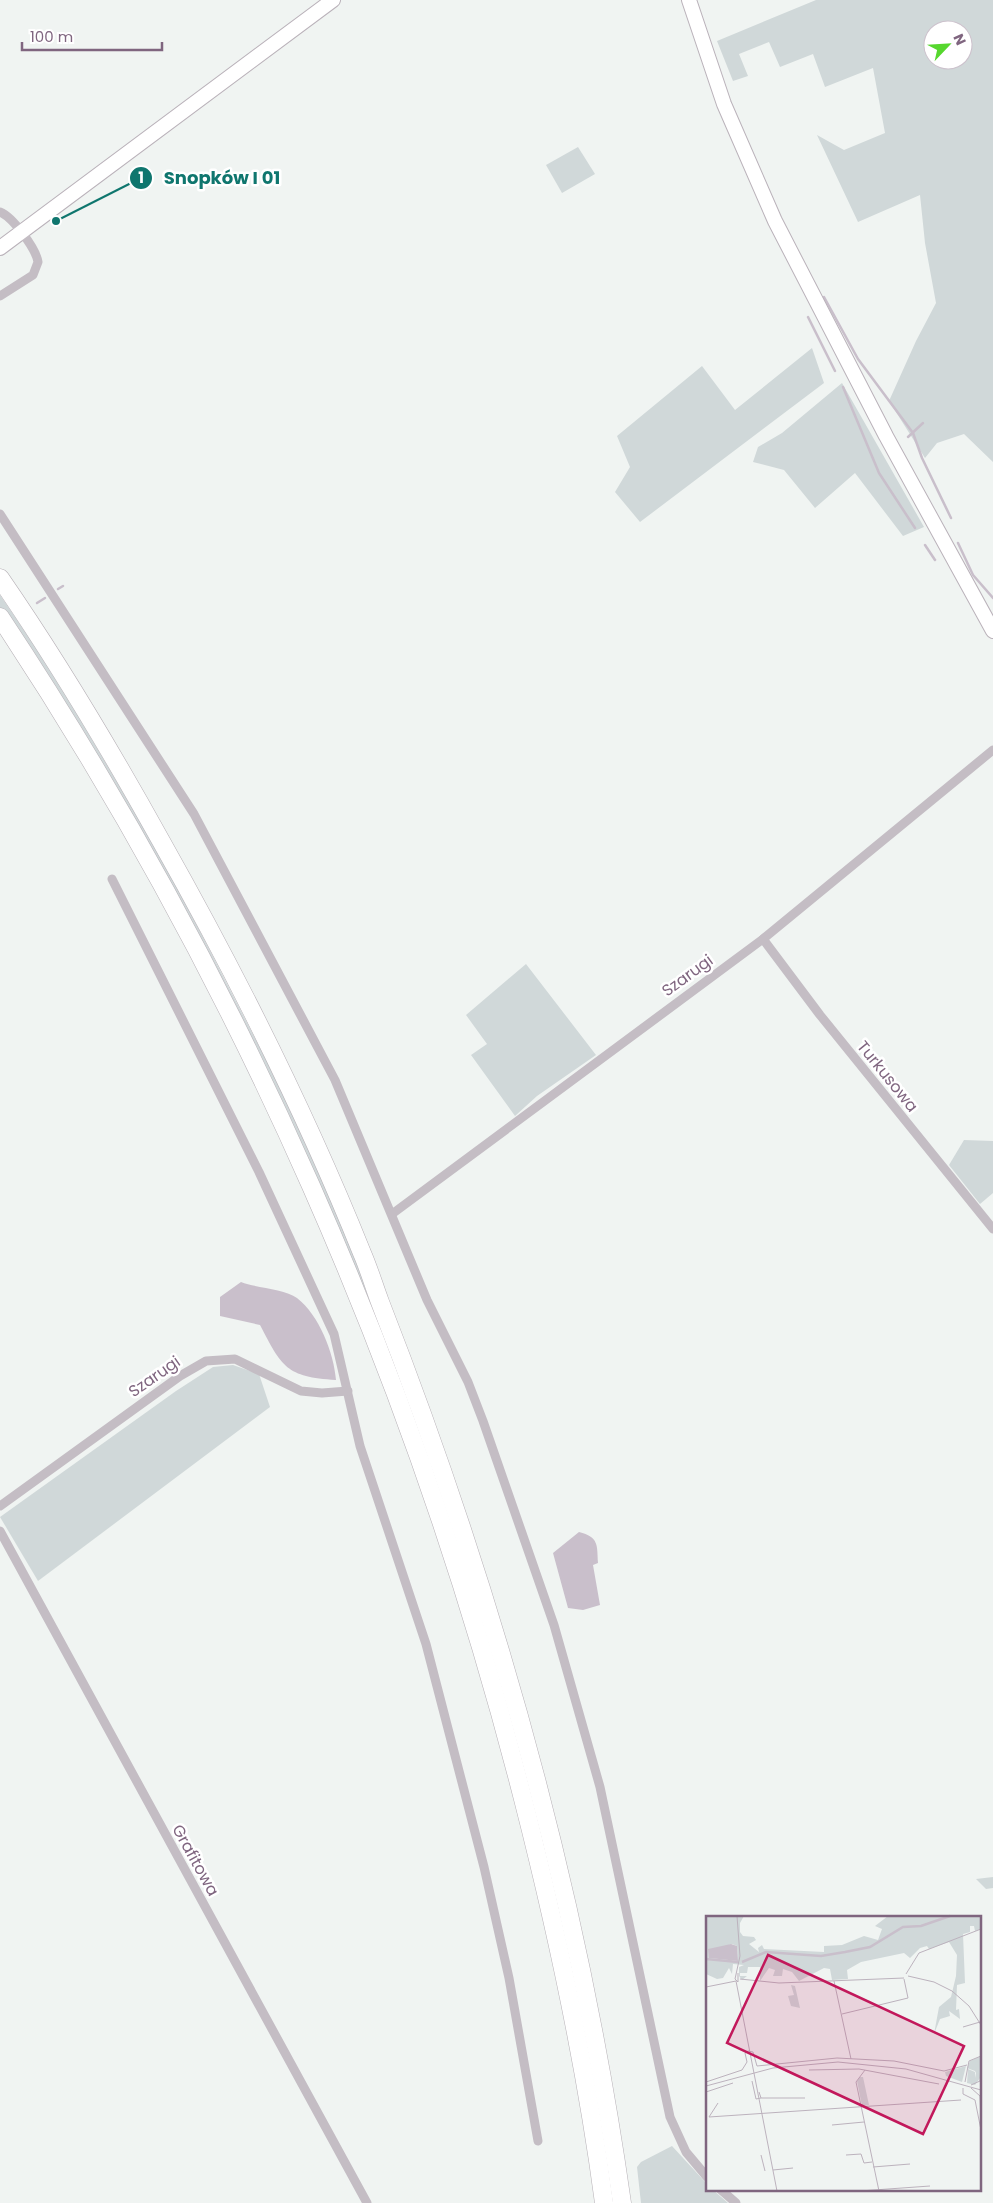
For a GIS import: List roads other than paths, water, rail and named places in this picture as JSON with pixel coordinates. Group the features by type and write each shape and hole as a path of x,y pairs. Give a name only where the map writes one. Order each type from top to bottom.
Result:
{"highway":[{"path":"0,578 112,755 203,914 303,1115 364,1256 457,1509 536,1770 585,1985 611,2125 622,2203"},
{"path":"0,617 121,814 220,996 312,1190 398,1401 460,1580 519,1784 567,1991 604,2203"}],"main road":[{"path":"0,248 333,0"},
{"path":"689,0 724,104 775,222 886,436 990,626 993,635"}],"street":[{"path":"0,212 8,216 21,232 37,256 38,266 32,275 0,296"},
{"path":"0,514 194,814 335,1080 427,1300 468,1382 554,1625 600,1787 670,2117 686,2152 706,2176"},
{"name":"Szarugi","path":"392,1214 763,939 993,750"},
{"path":"112,879 306,1270 334,1334 360,1446 426,1644 481,1858 509,1978 538,2142"},
{"name":"Turkusowa","path":"763,939 820,1015 993,1229"},
{"name":"Szarugi","path":"0,1506 180,1376 206,1362 235,1359 301,1391 322,1393 348,1391"},
{"name":"Grafitowa","path":"0,1531 366,2203"},
{"path":"721,2190 736,2203"}],"waterway":[{"path":"824,297 858,359 913,433 922,458 951,518"},
{"path":"808,317 835,371"},
{"path":"843,387 879,473 915,528"},
{"path":"908,437 923,423"},
{"path":"958,543 973,575 993,598"},
{"path":"925,545 935,560"},
{"path":"58,589 63,586"},
{"path":"37,603 45,598"}],"place":[{"name":"Snopków I 01","path":"56,221"}]}
